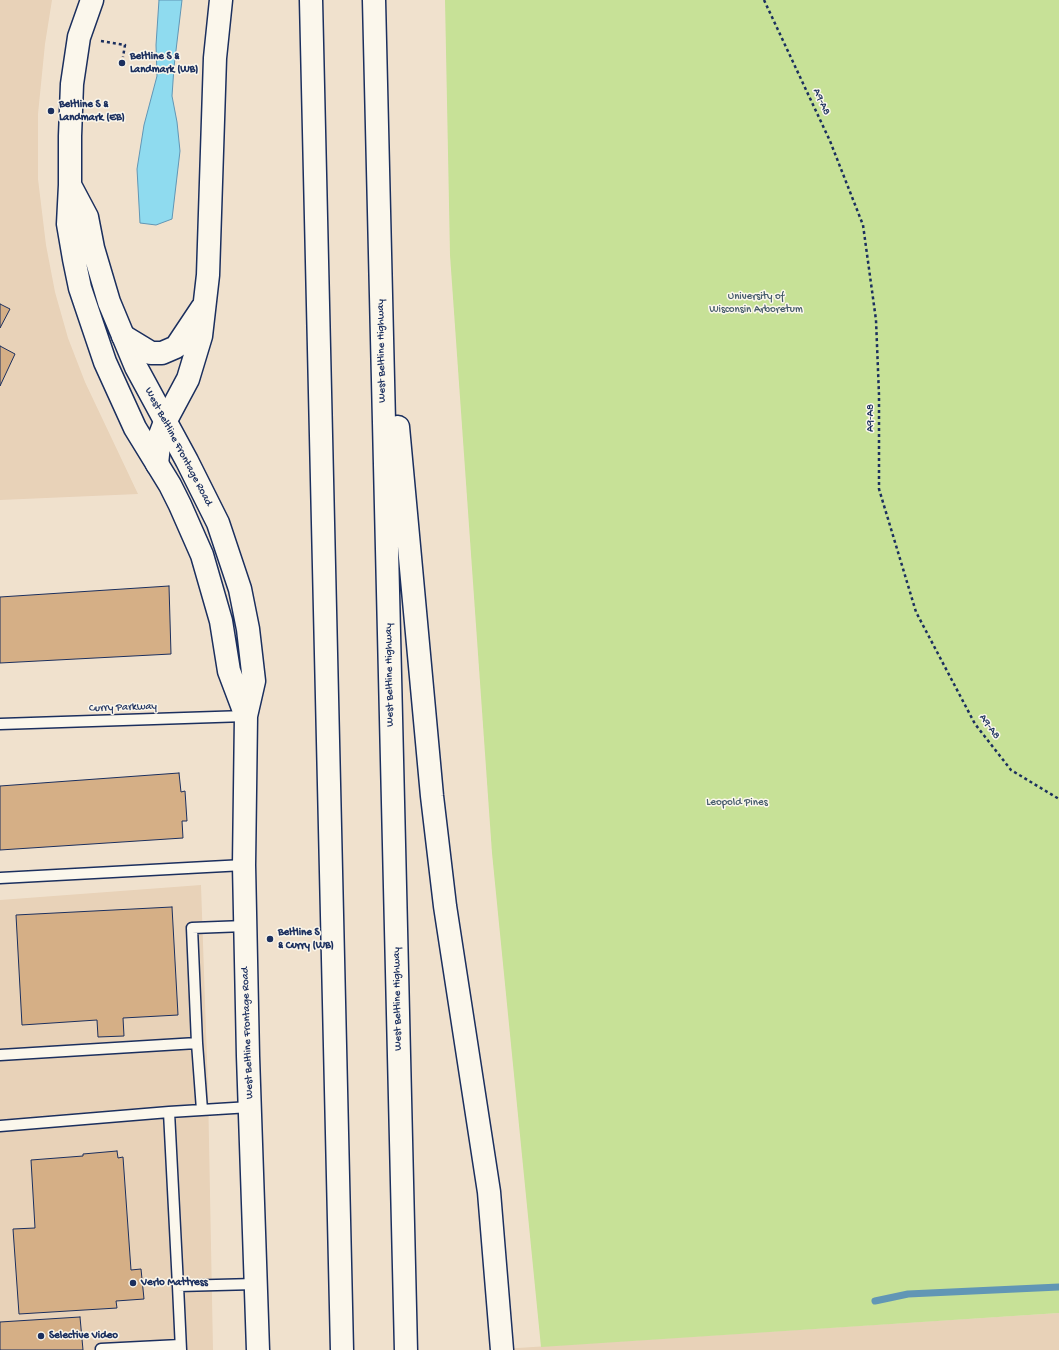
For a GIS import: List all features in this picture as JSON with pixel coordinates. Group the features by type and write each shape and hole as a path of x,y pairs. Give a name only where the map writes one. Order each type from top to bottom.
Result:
{"main road":[{"name":"West Beltline Frontage Road","path":"92,0 79,37 72,84 68,224 80,288 105,362 135,428 180,505 202,555 220,620 229,671 246,716"},
{"path":"157,464 160,435 165,422 188,379 201,336 208,275 215,58 221,0"},
{"path":"311,0 342,1350"},
{"name":"West Beltline Highway","path":"374,0 406,1350"},
{"name":"West Beltline Frontage Road","path":"70,185 87,217 93,248 105,288 136,367 187,461 218,523 240,589 248,629 254,681 246,716 244,865 258,1350"},
{"path":"380,239 432,796 445,906 489,1192 502,1350"},
{"path":"123,336 151,353 162,353 176,347 204,305"}],"lane":[{"name":"Curry Parkway","path":"0,724 246,716"},
{"path":"0,878 244,865"},
{"path":"202,1110 197,1043 192,928 245,926"},
{"path":"0,1055 197,1043"},
{"path":"0,1126 250,1107"},
{"path":"102,1350 101,1349 180,1348 170,1112"},
{"path":"178,1286 255,1284"}],"path":[{"name":"A9-A8","path":"764,0 830,140 863,226 876,320 879,394 879,489 916,612 975,724 1011,770 1059,799"}],"shaded area":[{"path":"0,0 52,0 45,44 38,114 38,179 46,245 55,292 68,338 85,382 138,494 0,500"},
{"path":"201,885 208,1089 213,1350 0,1350 0,900"},
{"path":"1059,1313 1059,1350 502,1350 502,1349"}],"green space":[{"name":"University of Wisconsin Arboretum","path":"445,0 1059,0 1059,1313 541,1347 492,853 450,255"}],"water":[{"path":"159,0 182,0 172,96 177,122 180,151 172,219 156,225 140,223 137,169 144,125 157,76 156,45"}],"building":[{"path":"0,304 10,309 0,328"},
{"path":"0,346 15,354 0,386"},
{"path":"169,586 171,654 0,663 0,597"},
{"path":"179,773 181,792 185,791 187,821 182,821 183,838 0,850 0,786"},
{"path":"172,907 178,1015 123,1018 124,1036 98,1037 97,1020 22,1025 16,915"},
{"path":"117,1151 118,1158 123,1157 131,1270 141,1269 144,1299 116,1301 117,1308 19,1314 13,1229 35,1228 31,1160 83,1156 83,1154"},
{"name":"Selective Video","path":"80,1317 83,1350 0,1350 0,1322"}],"waterway":[{"path":"875,1301 908,1294 1059,1287"}],"place":[{"name":"Beltline S & Landmark (WB)","path":"122,63"},
{"name":"Beltline S & Landmark (EB)","path":"51,111"},
{"name":"Beltline S & Curry (WB)","path":"270,939"},
{"name":"Verlo Mattress","path":"133,1283"},
{"name":"Selective Video","path":"41,1336"}],"park label":[{"name":"Leopold Pines","path":"737,803"}]}
